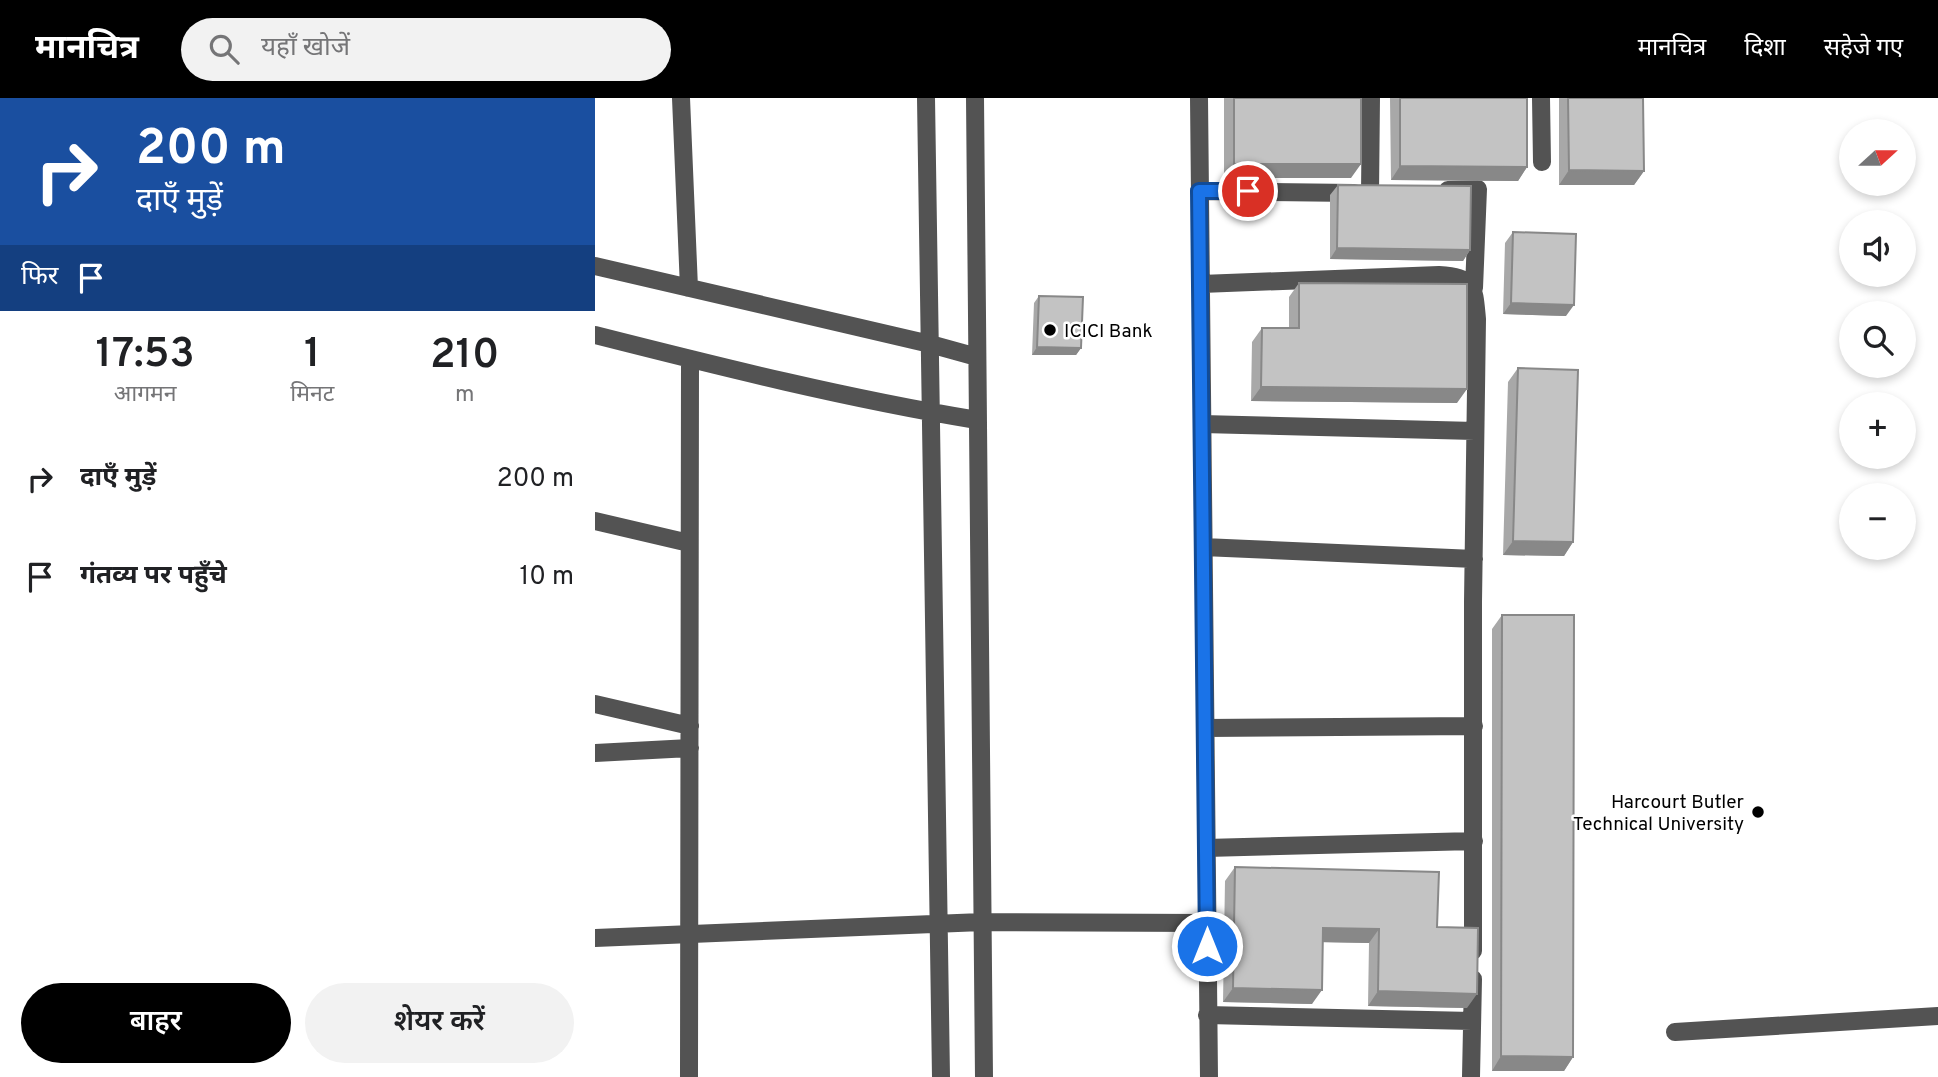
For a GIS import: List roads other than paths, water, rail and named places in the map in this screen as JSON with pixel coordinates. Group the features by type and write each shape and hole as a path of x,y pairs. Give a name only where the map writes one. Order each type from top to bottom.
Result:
{"street":[{"path":"681,98 689,288"},
{"path":"926,98 940,1077"},
{"path":"975,98 984,1077"},
{"path":"1199,98 1209,1077"},
{"path":"1199,191 1377,193 1371,98"},
{"path":"1541,98 1542,162"},
{"path":"1424,191 1478,189 1474,288 1478,319 1473,559 1471,1077"},
{"path":"595,266 977,357"},
{"path":"1201,284 1439,275 1466,279 1474,288"},
{"path":"595,334 690,359 931,413 977,420"},
{"path":"689,1077 690,359"},
{"path":"1202,424 1475,432"},
{"path":"595,521 689,543"},
{"path":"1203,547 1473,559"},
{"path":"595,704 690,726"},
{"path":"1205,728 1474,726"},
{"path":"595,753 689,748"},
{"path":"1206,848 1474,841"},
{"path":"595,938 982,922 1206,923"},
{"path":"1207,1015 1472,1021"},
{"path":"1675,1031 1938,1016"}],"place":[{"name":"ICICI Bank","path":"1050,330"},
{"name":"Harcourt Butler Technical University","path":"1758,812"}]}
